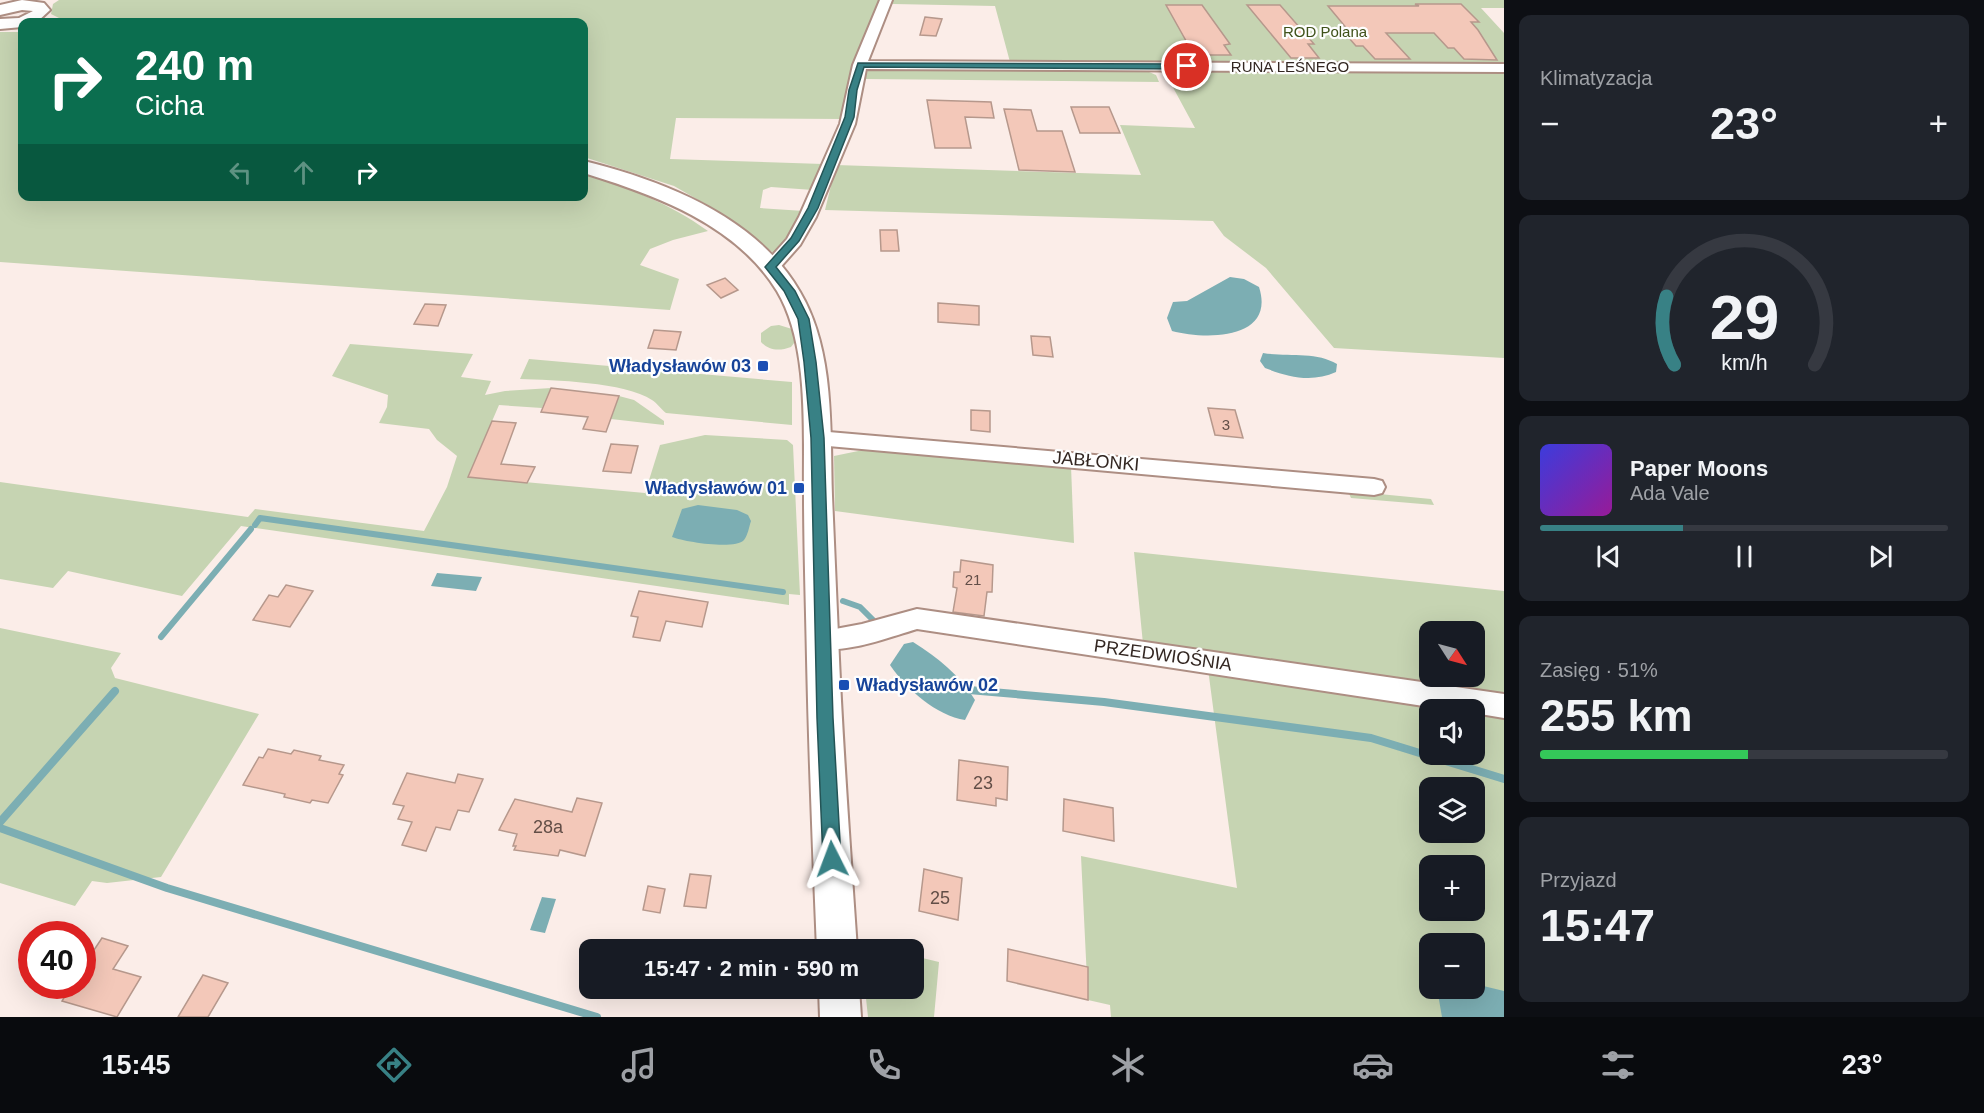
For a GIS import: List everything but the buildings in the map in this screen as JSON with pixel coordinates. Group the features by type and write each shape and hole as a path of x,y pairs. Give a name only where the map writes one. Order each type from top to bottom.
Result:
{"street":[{"path":"771,267 795,239 810,214 849,117 853,90 886,0"},
{"path":"0,10 31,10 47,18"},
{"path":"0,24 31,10"},
{"name":"RUNA LEŚNEGO","path":"861,65 1504,68"},
{"path":"588,168 629,180 690,204 753,248 789,291 803,319 818,438 823,640 837,939"},
{"name":"JABŁONKI","path":"818,438 1374,487"},
{"name":"PRZEDWIOŚNIA","path":"823,640 862,634 917,619 1504,706"},
{"path":"840,999 841,1017"}],"green space":[{"path":"59,0 882,0 843,119 676,118 670,159 823,164 813,190 771,187 763,190 760,208 804,211 775,254 707,205 674,186 588,158 588,18 59,18 51,14 53,4"},
{"name":"ROD Polana","path":"889,0 1504,0 1504,8 1481,8 1504,33 1504,65 1010,62 995,6 893,4 888,3"},
{"path":"0,32 18,32 18,201 588,201 588,175 648,197 708,231 650,249 640,265 679,279 670,310 0,262"},
{"path":"869,67 1140,68 1156,75 1159,82 865,79"},
{"path":"1163,69 1504,69 1504,358 1334,348 1266,268 1224,236 1213,221 825,210 836,165 1141,175 1120,125 1195,128"},
{"path":"779,325 792,329 798,338 791,347 775,349 761,342 761,333 771,326"},
{"path":"350,344 473,354 461,377 491,381 485,395 505,391 551,388 542,408 499,405 468,477 645,493 660,445 705,435 787,440 793,445 800,595 789,594 789,605 241,526 182,596 68,571 53,588 0,579 0,482 248,517 255,509 424,531 447,487 457,456 437,440 429,429 379,423 387,407 388,395 332,376"},
{"path":"529,359 792,382 792,425 666,413 652,400 625,389 588,383 520,379"},
{"path":"619,396 634,400 664,421 664,425 611,419"},
{"path":"868,449 1071,466 1074,543 835,511 834,456"},
{"path":"1348,491 1431,499 1434,505 1351,498"},
{"path":"1134,552 1504,591 1504,698 1430,687 1485,687 1485,621 1419,621 1419,685 1143,644"},
{"path":"0,628 121,653 111,668 115,678 259,714 161,877 107,883 92,881 75,906 0,883"},
{"path":"1208,669 1419,701 1419,765 1485,765 1485,711 1504,714 1504,1017 1111,1017 1110,1005 1088,1000 1081,856 1237,888"},
{"path":"924,958 939,962 934,1017 868,1017 866,999 924,999"}],"water":[{"path":"1230,277 1244,279 1259,287 1262,304 1257,318 1248,327 1219,335 1186,334 1172,331 1167,318 1173,302 1187,301"},
{"path":"1263,353 1320,357 1337,364 1336,372 1309,378 1282,374 1265,368 1260,361"},
{"path":"698,505 737,510 748,515 751,521 744,540 739,543 721,545 672,537 682,509"},
{"path":"437,573 482,577 476,591 431,586"},
{"path":"913,642 948,668 975,700 965,720 944,713 923,700 890,665 904,644"},
{"path":"542,897 556,899 545,933 530,930"},
{"path":"1485,986 1504,991 1504,1017 1442,1017 1439,999 1485,999"}],"waterway":[{"path":"255,525 260,518 783,592"},
{"path":"161,637 251,529"},
{"path":"843,601 860,607 873,620"},
{"path":"969,690 1104,702 1371,738 1504,779"},
{"path":"0,822 115,691"},
{"path":"0,828 167,888 597,1017"}],"place":[{"name":"Władysławów 03","path":"763,366"},
{"name":"Władysławów 01","path":"799,488"},
{"name":"Władysławów 02","path":"844,685"}],"route":[{"path":"832,859 825,718 818,438 803,319 789,291 771,267 795,239 813,208 830,160 849,117 853,90 861,65 1187,66"}]}
